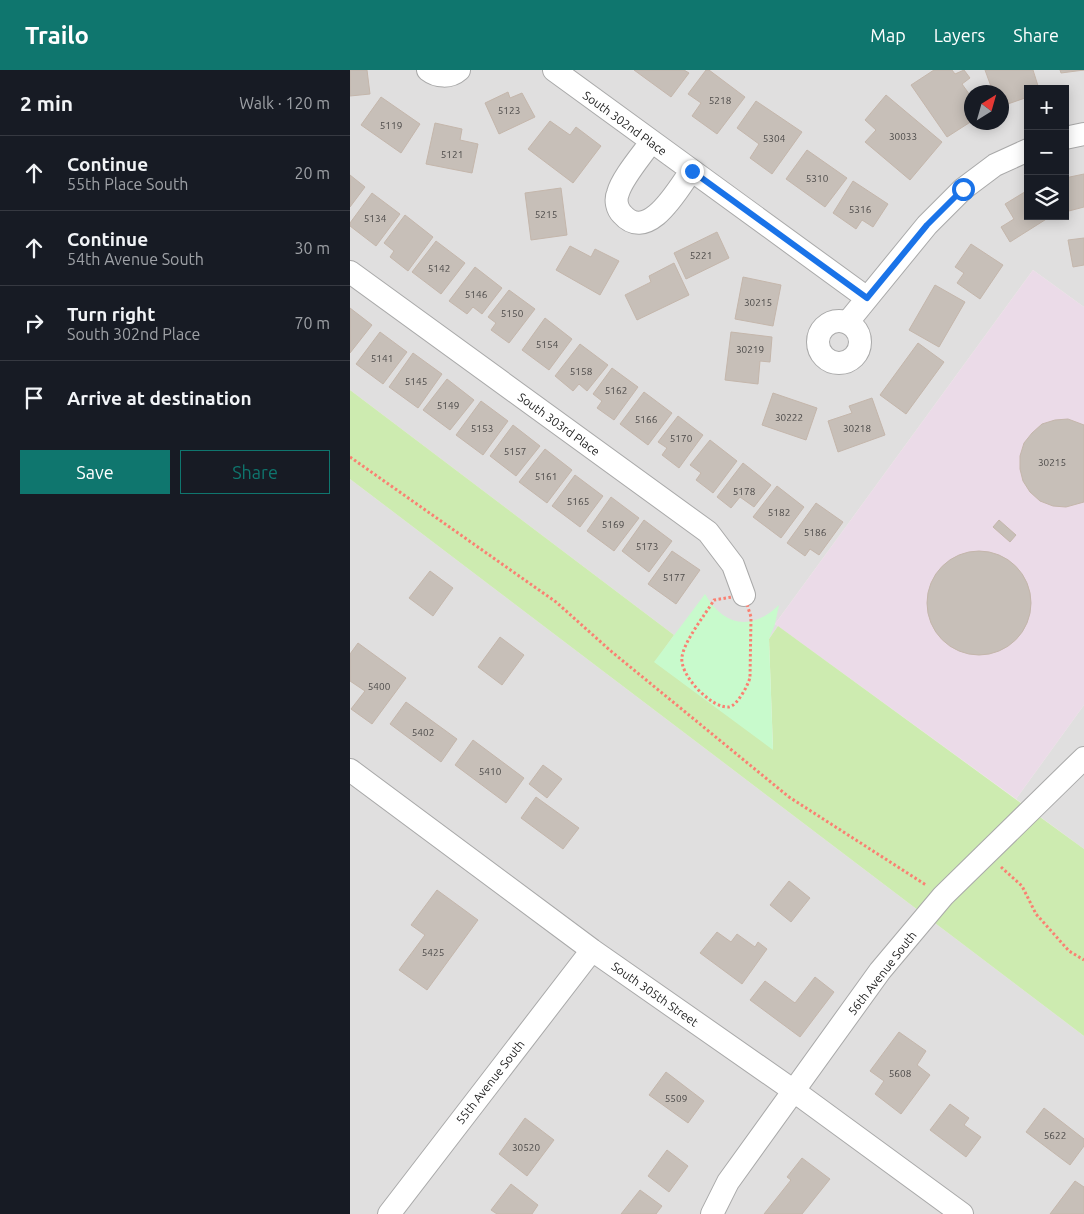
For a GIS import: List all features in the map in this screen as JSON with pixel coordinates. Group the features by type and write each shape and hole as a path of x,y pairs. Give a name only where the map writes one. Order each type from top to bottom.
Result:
{"street":[{"path":"428,70 438,76 447,76 458,70"},
{"name":"South 302nd Place","path":"554,70 867,298"},
{"path":"1069,137 1084,134"},
{"path":"651,142 617,194 620,212 626,219 635,223 644,223 652,220 659,214 692,171"},
{"path":"847,323 927,225 971,183 996,165 1024,152"},
{"name":"South 303rd Place","path":"350,272 708,532 733,566 744,595"},
{"name":"56th Avenue South","path":"712,1214 728,1182 880,971 943,896 1084,758"},
{"name":"South 305th Street","path":"350,770 592,950 794,1091 962,1214"},
{"name":"55th Avenue South","path":"389,1214 592,950"}],"path":[{"path":"350,457 556,602 612,652 789,797 943,896"},
{"path":"744,595 751,617 749,684 737,702 727,708 716,704 694,686 686,676 681,660 684,649 714,600 744,595"},
{"path":"986,853 1022,886 1036,914 1069,951 1084,960"}],"shaded area":[{"path":"350,70 1084,70 1084,307 1033,270 775,624 778,626 769,639 654,662 674,635 350,390"},
{"path":"1033,270 1084,307 1084,705 1016,799 775,624"},
{"path":"350,479 1084,1036 1084,1214 350,1214"},
{"path":"1084,705 1084,849 1016,799"}],"green space":[{"path":"350,390 674,635 655,662 773,749 769,639 778,626 1084,849 1084,1036 350,479"},
{"path":"705,594 721,613 739,622 759,619 779,605 775,624 769,639 773,750 654,662"}],"building":[{"path":"350,70 367,70 370,94 350,96"},
{"path":"634,70 684,70 689,73 671,97"},
{"path":"706,70 709,70 745,97 717,134 692,116 701,103 688,94"},
{"path":"934,70 952,70 955,74 964,70 970,78 962,84 964,87 964,126 947,137 911,85"},
{"path":"985,70 1033,70 1038,85 1024,85 1024,98 1009,104 1009,85 990,85"},
{"path":"1060,70 1084,70 1061,73"},
{"path":"508,92 510,98 522,93 535,117 499,134 485,103"},
{"path":"886,95 942,142 910,180 865,142 876,130 865,120"},
{"path":"381,97 420,124 401,153 361,125"},
{"path":"756,101 802,132 772,174 750,158 759,144 737,128"},
{"path":"550,121 570,135 576,127 601,146 573,183 528,149"},
{"path":"435,123 462,129 460,140 478,144 472,173 426,164"},
{"path":"807,150 847,178 825,207 786,179"},
{"path":"1084,174 1084,207 1069,211 1069,177"},
{"path":"350,175 365,187 350,207"},
{"path":"853,181 888,204 873,227 862,220 856,229 833,213"},
{"path":"561,188 567,235 531,240 525,193"},
{"path":"1024,192 1024,220 1045,220 1010,242 1001,227 1014,219 1005,204"},
{"path":"372,193 400,214 376,246 350,226 350,223"},
{"path":"405,215 433,237 408,271 390,257 394,251 384,243"},
{"path":"717,232 729,258 686,279 674,253"},
{"path":"1084,238 1084,265 1073,267 1068,240"},
{"path":"436,241 465,263 441,294 412,272"},
{"path":"971,244 1003,265 980,299 957,283 964,273 955,267"},
{"path":"570,246 591,257 595,249 619,261 600,295 556,270"},
{"path":"674,263 689,295 637,320 625,295 651,282 649,276"},
{"path":"475,267 502,288 482,314 473,307 467,314 449,301"},
{"path":"743,277 781,285 773,326 735,319"},
{"path":"935,285 965,302 939,347 909,330"},
{"path":"509,290 535,309 509,343 491,330 496,323 488,317"},
{"path":"350,308 372,325 350,353"},
{"path":"545,318 572,339 549,370 522,350"},
{"path":"380,332 407,352 383,384 356,364"},
{"path":"731,332 772,337 770,362 760,361 758,384 725,380"},
{"path":"918,343 944,362 906,414 880,395"},
{"path":"580,344 608,365 587,391 579,384 573,391 555,376"},
{"path":"413,353 442,374 418,408 389,387"},
{"path":"612,368 638,387 614,420 597,408 602,401 593,394"},
{"path":"447,379 474,400 450,430 423,410"},
{"path":"644,392 672,413 648,445 620,424"},
{"path":"773,393 817,408 806,440 762,425"},
{"path":"872,398 885,435 838,452 828,421 852,413 849,406"},
{"path":"481,401 508,421 483,455 456,435"},
{"path":"678,416 703,435 679,468 662,455 667,448 658,442"},
{"path":"1068,419 1084,425 1084,502 1066,507 1053,506 1040,501 1030,492 1023,481 1020,469 1020,456 1024,443 1042,424"},
{"path":"513,425 540,446 516,476 490,456"},
{"path":"710,440 737,461 713,493 696,480 701,473 690,465"},
{"path":"545,449 572,470 547,503 519,482"},
{"path":"743,463 771,485 754,507 740,497 731,508 717,497"},
{"path":"575,475 603,496 580,527 552,506"},
{"path":"777,486 804,507 781,538 753,517"},
{"path":"611,497 639,518 614,551 587,531"},
{"path":"816,503 843,522 819,555 810,549 805,556 787,543"},
{"path":"644,520 672,541 649,572 622,551"},
{"path":"999,520 1016,535 1010,542 993,527"},
{"path":"672,551 700,570 676,604 648,584"},
{"path":"979,551 999,555 1016,566 1027,583 1031,603 1027,623 1016,640 999,651 979,655 959,651 942,640 931,623 927,603 931,583 942,566 959,555"},
{"path":"430,571 453,588 433,616 409,598"},
{"path":"500,637 524,655 502,685 478,667"},
{"path":"358,643 406,678 372,724 351,709 365,691 350,681 350,654"},
{"path":"406,702 457,739 441,762 390,724"},
{"path":"473,740 524,778 506,803 455,765"},
{"path":"543,765 562,779 547,798 529,784"},
{"path":"536,797 579,828 563,849 521,818"},
{"path":"789,881 810,898 791,922 770,905"},
{"path":"437,890 478,920 427,990 399,970 425,935 411,925"},
{"path":"717,932 731,942 737,934 755,947 758,942 767,949 742,984 700,953"},
{"path":"815,977 834,992 800,1037 750,1000 765,981 795,1003"},
{"path":"899,1032 926,1051 917,1065 930,1075 901,1114 875,1094 884,1081 870,1071"},
{"path":"666,1072 704,1101 688,1123 649,1095"},
{"path":"950,1104 969,1118 964,1125 981,1137 966,1157 930,1130"},
{"path":"1044,1108 1084,1139 1084,1146 1070,1165 1026,1132"},
{"path":"525,1118 554,1140 527,1176 499,1154"},
{"path":"667,1150 688,1166 669,1192 648,1176"},
{"path":"802,1158 830,1179 802,1214 764,1214 791,1180 787,1177"},
{"path":"1075,1181 1084,1187 1084,1214 1050,1214"},
{"path":"511,1184 538,1205 532,1214 497,1214 491,1210"},
{"path":"640,1190 662,1206 656,1214 621,1214"}],"route":[{"path":"692,171 867,298 927,225 963,189"}]}
